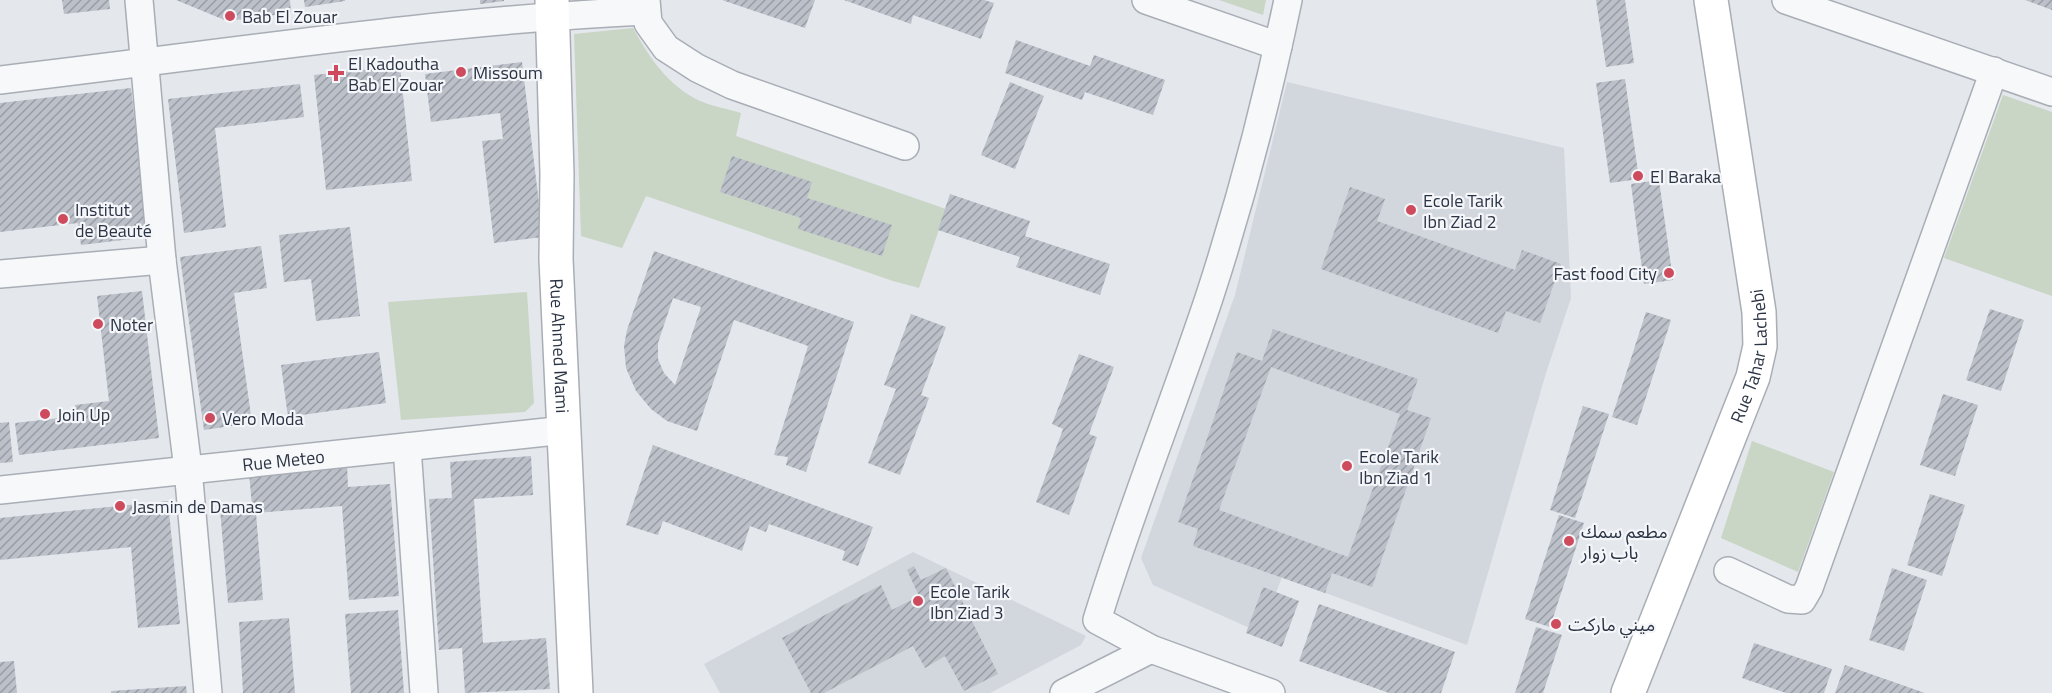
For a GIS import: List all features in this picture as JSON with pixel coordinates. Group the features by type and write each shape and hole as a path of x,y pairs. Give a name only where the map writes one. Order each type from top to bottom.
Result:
{"street":[{"path":"139,0 162,260 188,470 208,693"},
{"path":"1146,0 1278,46"},
{"path":"1271,693 1151,649 1096,620 1120,545 1209,299 1252,158 1288,0"},
{"name":"Rue Tahar Lachebi","path":"1628,693 1753,377 1760,346 1759,312 1711,0"},
{"path":"1786,0 2052,92"},
{"path":"0,80 305,43 553,8 646,5 648,23 666,48 697,68 742,89 905,146"},
{"name":"Rue Ahmed Mami","path":"553,8 557,163 556,259 566,430 576,693"},
{"path":"1728,571 1788,599 1802,600 1809,588 1994,71"},
{"path":"0,274 162,260"},
{"name":"Rue Meteo","path":"0,490 566,430"},
{"path":"407,447 424,693"},
{"path":"1064,693 1151,649"}],"shaded area":[{"name":"Ecole Tarik Ibn Ziad 1","path":"1287,82 1564,148 1571,298 1546,373 1467,645 1282,577 1261,633 1153,585 1141,558 1235,295"},
{"name":"Ecole Tarik Ibn Ziad 3","path":"913,552 1086,636 1081,645 990,693 720,693 704,664"}],"green space":[{"path":"1219,0 1266,0 1263,15"},
{"path":"633,28 660,70 678,87 700,101 741,113 736,136 946,209 919,288 646,196 622,248 581,236 574,34"},
{"path":"2003,95 2052,112 2052,296 1944,258"},
{"path":"527,292 534,403 525,412 401,420 388,302"},
{"path":"1752,441 1834,472 1798,572 1721,538"}],"building":[{"path":"62,0 109,0 110,9 64,14"},
{"path":"176,0 290,0 291,13 227,21"},
{"path":"304,0 345,0 345,1 305,7"},
{"path":"480,0 504,0 504,1 480,4"},
{"path":"722,0 815,0 805,28"},
{"path":"844,0 984,0 994,3 981,39 913,15 911,24"},
{"path":"1596,0 1625,0 1634,63 1606,67"},
{"path":"2025,0 2052,0 2052,10"},
{"path":"1016,40 1090,66 1094,55 1165,80 1153,115 1085,92 1082,100 1005,73"},
{"path":"522,62 543,237 494,243 482,141 503,139 500,113 431,122 425,74"},
{"path":"400,66 412,181 326,190 314,75"},
{"path":"1625,79 1639,179 1610,183 1596,83"},
{"path":"1010,82 1044,96 1015,169 981,155"},
{"path":"300,84 304,117 215,128 226,227 184,233 168,99"},
{"path":"131,88 148,237 81,245 78,223 0,232 0,103"},
{"path":"732,156 812,182 807,198 892,225 882,256 798,229 801,218 720,192"},
{"path":"1659,180 1673,280 1644,284 1631,184"},
{"path":"1350,187 1385,199 1377,221 1515,270 1522,250 1561,264 1540,323 1506,311 1498,333 1321,269"},
{"path":"950,194 1030,221 1025,236 1110,264 1100,295 1016,267 1020,257 938,230"},
{"path":"350,227 360,316 316,321 311,279 284,282 279,235"},
{"path":"261,246 267,288 234,293 252,423 204,430 180,257"},
{"path":"654,251 854,322 806,472 786,465 788,457 774,455 808,346 734,320 697,431 667,421 651,409 636,391 626,368 624,346 627,330","holes":["673,298 701,307 675,385 664,373 658,359 658,343"]},
{"path":"142,291 159,438 19,455 15,423 77,416 75,405 109,401 97,296"},
{"path":"1990,309 2024,320 2001,391 1966,380"},
{"path":"1646,312 1671,320 1637,425 1612,417"},
{"path":"911,314 946,327 921,395 929,398 900,475 868,463 896,389 884,385"},
{"path":"1273,329 1418,379 1407,410 1431,418 1372,587 1332,573 1325,593 1193,546 1198,529 1178,522 1237,352 1262,361","holes":["1271,367 1400,414 1348,557 1219,510"]},
{"path":"379,352 386,403 288,417 281,365"},
{"path":"1079,354 1114,367 1089,434 1097,437 1069,515 1036,502 1063,429 1052,424"},
{"path":"1943,394 1978,405 1955,476 1920,465"},
{"path":"1583,406 1609,414 1575,518 1550,510"},
{"path":"9,422 13,462 0,463 0,423"},
{"path":"653,445 873,527 858,566 842,560 845,551 769,524 766,532 750,526 742,551 663,521 658,535 626,525"},
{"path":"531,456 533,495 474,499 483,643 546,638 550,689 465,693 462,648 439,650 429,499 452,498 450,462"},
{"path":"347,465 348,487 390,484 399,596 349,600 342,506 256,513 263,600 228,603 220,509 252,506 249,473"},
{"path":"1930,494 1965,505 1942,576 1907,565"},
{"path":"168,501 180,624 138,628 131,547 0,560 0,518"},
{"path":"1559,515 1584,523 1550,627 1525,619"},
{"path":"914,566 921,580 946,568 998,674 964,691 945,656 925,668 913,646 824,693 811,693 782,638 881,585 892,610 919,596 907,570"},
{"path":"1892,568 1927,580 1904,651 1869,640"},
{"path":"1263,587 1299,601 1282,647 1246,633"},
{"path":"1319,604 1455,652 1441,693 1389,693 1299,661"},
{"path":"398,610 404,693 351,693 345,614"},
{"path":"289,618 295,693 243,693 239,622"},
{"path":"1536,627 1562,635 1543,693 1515,693"},
{"path":"1754,643 1832,669 1824,693 1786,693 1742,678"},
{"path":"14,661 17,693 0,693 0,662"},
{"path":"1845,665 1925,693 1835,693"},
{"path":"186,686 187,693 111,693 111,691"}],"place":[{"name":"Bab El Zouar","path":"230,16"},
{"name":"Missoum","path":"461,72"},
{"name":"El Kadoutha Bab El Zouar","path":"336,73"},
{"name":"El Baraka","path":"1638,176"},
{"name":"Ecole Tarik Ibn Ziad 2","path":"1411,210"},
{"name":"Institut de Beauté","path":"63,219"},
{"name":"Fast food City","path":"1669,273"},
{"name":"Noter","path":"98,324"},
{"name":"Join Up","path":"45,414"},
{"name":"Vero Moda","path":"210,418"},
{"name":"Ecole Tarik Ibn Ziad 1","path":"1347,466"},
{"name":"Jasmin de Damas","path":"120,506"},
{"name":"مطعم سمك باب زوار","path":"1569,541"},
{"name":"Ecole Tarik Ibn Ziad 3","path":"918,601"},
{"name":"ميني ماركت","path":"1556,624"}]}
